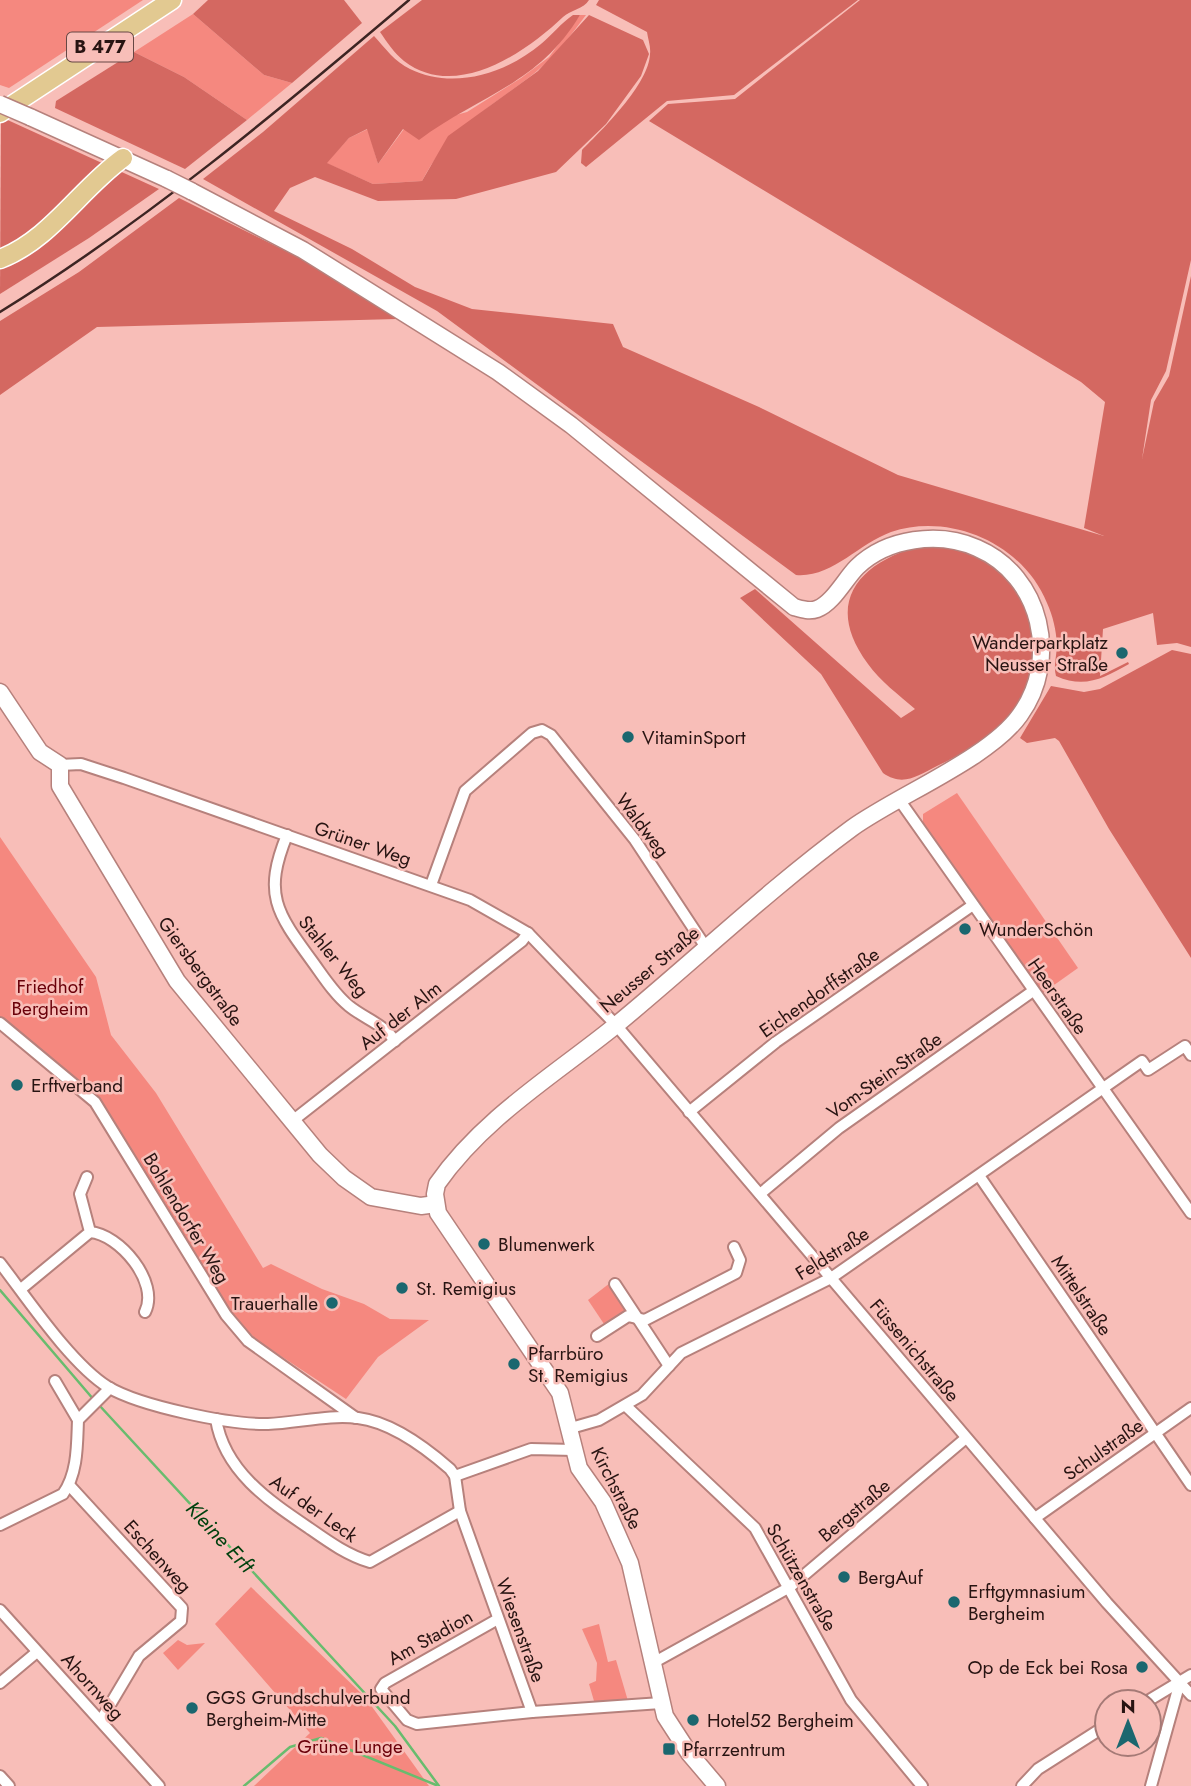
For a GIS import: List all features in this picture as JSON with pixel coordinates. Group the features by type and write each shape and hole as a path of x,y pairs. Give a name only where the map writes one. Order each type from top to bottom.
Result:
{"main road":[{"name":"B 477","path":"0,113 172,0"},
{"name":"Neusser Straße","path":"0,104 167,179 303,250 498,372 571,425 794,607 808,610 821,607 863,562 899,543 931,539 958,541 990,554 1005,565 1030,600 1041,630 1042,661 1032,696 1018,719 989,746 898,798 835,842 615,1025 492,1122 438,1184 436,1204"},
{"path":"0,260 40,236 84,189 123,158"},
{"path":"0,692 40,752 60,765"},
{"name":"Giersbergstraße","path":"60,765 60,786 157,951 291,1122 344,1178 371,1197 421,1206 436,1204"},
{"name":"Kirchstraße","path":"436,1204 438,1213 561,1392 579,1468 603,1502 630,1563 661,1703 671,1728 717,1786"}],"street":[{"name":"Waldweg","path":"431,885 469,785 532,733 542,730 551,735 635,840 707,948"},
{"name":"Grüner Weg","path":"60,765 81,764 431,885 489,908 528,933 615,1025"},
{"name":"Heerstraße","path":"898,798 1191,1213"},
{"name":"Stahler Weg","path":"286,835 272,878 278,913 335,992 367,1020 387,1030 395,1041"},
{"name":"Eichendorffstraße","path":"690,1112 776,1042 973,905"},
{"name":"Auf der Alm","path":"291,1122 522,941 528,933"},
{"name":"Vom-Stein-Straße","path":"760,1194 839,1128 1033,991"},
{"name":"Bohlendorfer Weg","path":"0,1023 95,1102 226,1315 242,1335 356,1418"},
{"name":"Füssenichstraße","path":"615,1025 966,1438 1191,1695"},
{"name":"Feldstraße","path":"571,1428 626,1406 642,1395 681,1353 831,1278 1142,1062 1148,1069 1185,1046 1191,1055"},
{"path":"87,1177 80,1194 90,1232"},
{"name":"Mittelstraße","path":"979,1177 1191,1485"},
{"path":"20,1289 90,1232"},
{"path":"90,1232 106,1236 144,1275 149,1294 145,1312"},
{"path":"597,1336 628,1316 645,1321 736,1273 740,1260 734,1247"},
{"path":"0,1263 67,1348 107,1392 216,1419 264,1424 356,1418 393,1430 442,1462 455,1476 531,1449 574,1450"},
{"path":"615,1284 669,1366"},
{"path":"55,1381 82,1416"},
{"path":"0,1525 52,1502 69,1485 82,1416 107,1392"},
{"name":"Schützenstraße","path":"626,1406 755,1528 851,1700 922,1786"},
{"name":"Schulstraße","path":"1035,1518 1191,1408"},
{"name":"Auf der Leck","path":"216,1419 225,1447 260,1495 350,1556 370,1562 460,1511"},
{"name":"Bergstraße","path":"651,1664 790,1587 966,1438"},
{"name":"Wiesenstraße","path":"455,1476 460,1511 532,1712 661,1703"},
{"name":"Eschenweg","path":"69,1485 182,1608 181,1621 139,1656 101,1720"},
{"name":"Ahornweg","path":"0,1610 159,1786"},
{"name":"Am Stadion","path":"498,1619 385,1683 381,1689 407,1720 417,1724 532,1712"},
{"path":"0,1683 37,1651"},
{"path":"1163,1692 1191,1675"},
{"path":"1151,1786 1180,1682"},
{"path":"1022,1786 1038,1769 1093,1734"},
{"path":"0,1776 9,1786"}],"green space":[{"path":"0,0 143,0 9,88 0,85"},
{"path":"193,14 264,75 292,83 247,120 184,77 134,52"},
{"path":"580,15 586,15 551,58 459,132 433,162 422,181 373,184 326,163 349,138 368,129 378,164 404,129 467,112 521,78 549,57"},
{"path":"957,793 1078,968 1040,995 923,827 923,814"},
{"name":"Friedhof Bergheim","path":"0,837 96,977 111,1035 156,1093 263,1268 271,1264 322,1289 364,1304 390,1319 429,1320 378,1357 346,1399 258,1341 236,1320 103,1105 0,1023"},
{"path":"610,1283 627,1310 606,1327 588,1300"},
{"name":"Grüne Lunge","path":"251,1587 365,1697 429,1786 254,1786 310,1733 215,1624"},
{"path":"599,1624 608,1662 616,1660 628,1701 594,1701 589,1684 596,1681 597,1663 582,1629"},
{"path":"178,1640 187,1645 205,1643 178,1670 163,1653"}],"shaded area":[{"path":"208,0 344,0 362,23 292,83 264,75 193,14"},
{"path":"422,0 589,0 510,57 489,68 445,76 424,72 404,61 380,32"},
{"path":"599,0 858,0 734,95 667,101 586,167 581,163 582,150 633,92 648,66 650,54 647,32 596,5"},
{"path":"860,0 1191,0 1191,260 1166,371 1151,400 1142,459 1154,402 1169,376 1191,276 1191,647 1177,643 1157,645 1153,613 1103,629 1100,676 1128,662 1129,664 1103,677 1085,682 1056,676 1057,644 1054,623 1036,582 1021,564 1003,549 960,530 937,526 891,532 833,566 809,575 796,575 437,311 203,179 263,132 374,36 395,59 410,69 426,75 461,78 478,76 511,64 541,44 573,15 580,15 546,58 526,73 419,140 403,129 378,164 367,129 349,138 327,163 373,184 422,181 448,136 538,71 589,15 643,40 649,54 641,76 606,124 556,172 456,199 378,201 315,177 290,188 274,211 352,249 415,287 472,309 613,324 623,347 759,407 898,475 1104,536 1084,528 1105,402 1081,382 649,121 668,104 735,99"},
{"path":"134,52 184,77 247,120 185,169 55,108 56,101"},
{"path":"1,117 159,189 89,238 0,294"},
{"path":"179,198 296,256 397,319 97,327 0,395 0,321 79,272"},
{"path":"924,545 970,551 995,564 1009,577 1020,593 1027,612 1033,651 1025,690 1017,706 1001,726 970,749 904,780 883,773 821,674 740,598 755,589 901,718 915,709 868,664 855,642 848,622 849,603 855,587 866,573 901,552"},
{"path":"1172,650 1191,654 1191,958 1109,829 1059,741 1055,738 1027,743 1020,738 1051,686 1084,692 1100,689"}],"waterway":[{"name":"Kleine Erft","path":"0,1290 94,1400"},
{"name":"Kleine Erft","path":"99,1405 395,1726 439,1786"},
{"name":"Kleine Erft","path":"244,1786 290,1747 321,1738 436,1785"}],"railway":[{"path":"0,312 159,203 260,124 409,0"}],"place":[{"name":"Wanderparkplatz Neusser Straße","path":"1122,653"},
{"name":"VitaminSport","path":"628,737"},
{"name":"WunderSchön","path":"965,929"},
{"name":"Erftverband","path":"17,1085"},
{"name":"Blumenwerk","path":"484,1244"},
{"name":"St. Remigius","path":"402,1288"},
{"name":"Trauerhalle","path":"332,1303"},
{"name":"Pfarrbüro St. Remigius","path":"514,1364"},
{"name":"BergAuf","path":"844,1577"},
{"name":"Erftgymnasium Bergheim","path":"954,1602"},
{"name":"Op de Eck bei Rosa","path":"1142,1667"},
{"name":"GGS Grundschulverbund Bergheim-Mitte","path":"192,1708"},
{"name":"Hotel52 Bergheim","path":"693,1720"},
{"name":"Pfarrzentrum","path":"669,1749"}]}
